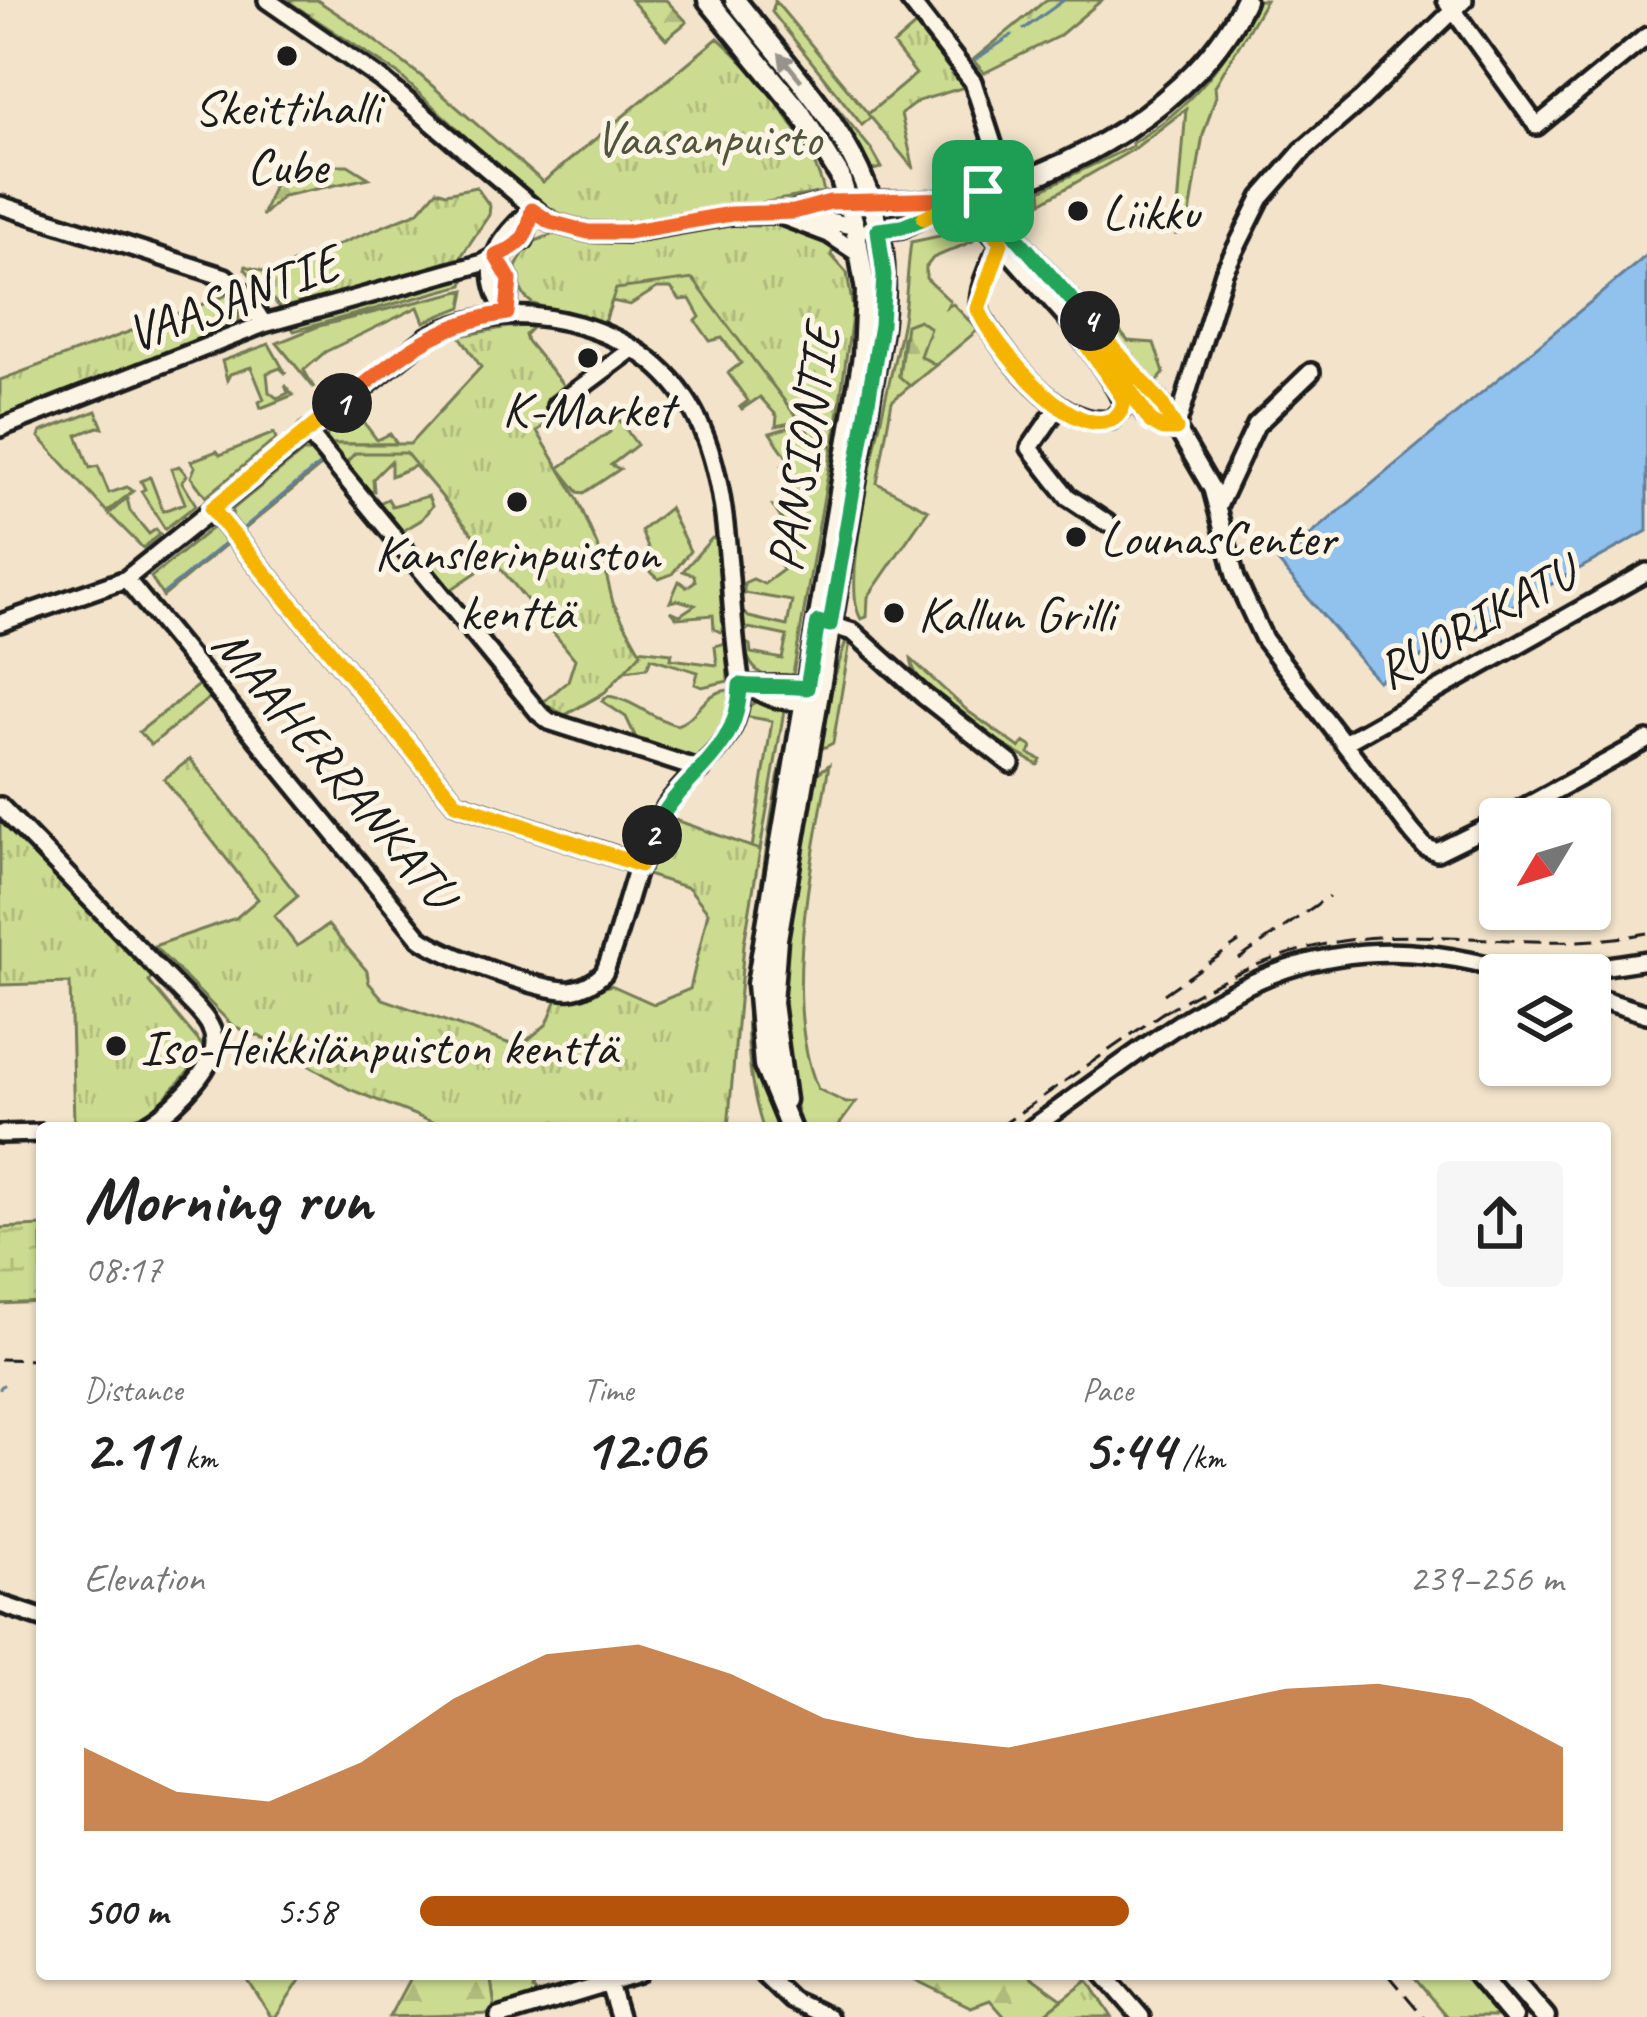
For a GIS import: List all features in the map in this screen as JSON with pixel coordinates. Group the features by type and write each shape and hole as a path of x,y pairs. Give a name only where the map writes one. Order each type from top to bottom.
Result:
{"main road":[{"name":"PANSIONTIE","path":"708,0 817,136 834,163 855,227 867,306 865,340 824,624"},
{"name":"PANSIONTIE","path":"735,0 839,130 856,160 878,230 884,275 881,325 757,984 764,1065 788,1122"},
{"path":"855,227 878,230 916,222 969,195 1006,184 1105,140 1186,84 1217,48 1245,0"},
{"path":"849,202 969,195"},
{"path":"1482,1980 1513,2017"},
{"path":"1513,1980 1545,2017"}],"street":[{"path":"267,0 392,88 550,222 605,233 849,202"},
{"path":"909,0 973,82 1006,184"},
{"path":"1176,429 1224,272 1261,198 1303,150 1361,100 1454,3 1537,126 1647,36"},
{"path":"969,195 1161,403 1209,481 1236,579 1257,628 1412,832 1432,851 1451,848 1479,833"},
{"path":"0,205 224,277 244,294 263,324"},
{"path":"507,313 510,280 496,256 518,247 528,235 532,210"},
{"path":"794,212 855,227"},
{"path":"776,214 829,234 859,254"},
{"path":"1006,237 1151,422 1176,429"},
{"path":"1006,237 978,309 1058,407 1107,422 1119,413 1122,395 1070,321"},
{"name":"VAASANTIE","path":"0,428 263,324 496,256"},
{"path":"0,623 126,579 427,337 480,317 540,316 585,327 632,350 686,402 716,462 747,686 760,683 810,697"},
{"path":"556,406 632,350"},
{"path":"1218,506 1256,425 1311,372"},
{"path":"1058,407 1030,448 1068,496 1108,523"},
{"path":"307,431 538,713 701,770"},
{"path":"212,509 456,803 640,865"},
{"name":"RUORIKATU","path":"1344,743 1647,572"},
{"name":"MAAHERRANKATU","path":"126,579 399,913 438,952 559,990 586,986 606,969 640,865 667,805 731,731 747,686"},
{"path":"824,624 854,632 924,696 1011,764"},
{"path":"1542,798 1647,740"},
{"path":"0,806 198,1010 214,1033 207,1066 152,1122"},
{"path":"1041,1122 1246,982 1331,957 1396,951 1479,963"},
{"path":"1611,965 1647,960"},
{"path":"1611,1003 1647,1014"},
{"path":"0,1134 36,1133"},
{"path":"0,1604 36,1616"},
{"path":"499,2017 621,1980"},
{"path":"770,1980 791,2000 828,2017"},
{"path":"1114,1980 1141,2017"},
{"path":"609,1984 620,2017"}],"green space":[{"name":"Vaasanpuisto","path":"286,0 317,0 353,24 543,182 718,38 782,109 808,152 824,192 629,226 596,226 561,214 531,197 397,73"},
{"path":"631,0 666,0 687,22 666,39"},
{"path":"1046,0 1102,0 1059,36 984,73 973,60"},
{"path":"1257,0 1266,0 1215,86 1184,231 1176,234 1186,109 1134,149 1042,202 1041,190 1132,146 1171,116 1221,62"},
{"path":"775,1 871,117 862,125 772,12"},
{"path":"763,18 882,168 867,171 759,21"},
{"path":"916,25 965,87 918,101 901,114 914,169 868,114 916,74 893,45"},
{"path":"332,165 348,165 369,178 283,196 262,216 275,182"},
{"name":"Vaasanpuisto","path":"476,187 490,206 489,215 460,258 284,312 245,269 269,273 418,212 437,190 446,193"},
{"path":"782,223 835,244 831,255 847,273 853,309 834,445 819,447 693,279 616,289 603,325 533,304 518,284 516,267 528,244 556,233"},
{"path":"963,231 973,241 933,258 926,267 926,278 950,301 947,307 953,304 978,330 936,365 920,356 928,336 903,337 899,376 910,386 892,401 877,483 928,510 868,597 867,617 861,619 855,597 860,523 902,325 911,242"},
{"path":"711,261 767,379 810,419 776,426 777,416 760,397 740,407 748,401 728,373 741,363 722,338 710,341 696,321 700,317 690,299 680,300 671,288 657,288 630,305 612,301 605,322 630,338 600,323 581,278"},
{"path":"466,275 463,285 294,331 289,323"},
{"path":"465,290 462,307 424,322 418,307 325,352 304,370 314,388 277,343 319,326"},
{"path":"230,294 238,302 239,322 0,422 0,380"},
{"path":"1092,299 1128,341 1154,343 1164,373 1154,386 1114,338"},
{"path":"919,320 930,328 920,356 936,365 910,386 899,376 906,325"},
{"path":"534,326 525,335 527,341 564,386 548,398 559,414 537,431 577,498 602,557 613,603 641,653 605,692 565,715 542,703 568,681 575,659 406,453 355,453 345,464 329,444 410,444 481,367 460,336"},
{"path":"269,344 286,374 280,368 267,373 269,392 277,398 288,393 285,385 293,395 261,408 259,402 264,399 251,367 230,374 227,380 222,361"},
{"path":"366,401 359,416 377,440 390,434 397,444 329,444 330,429"},
{"path":"96,411 103,428 77,435 90,468 98,466 109,493 127,487 133,491 107,512 39,437 41,432"},
{"path":"618,418 637,445 611,465 620,469 584,493 578,492 559,468 610,432 608,427"},
{"path":"813,420 837,422 793,674 775,678 754,667 744,642 751,653 782,659 787,636 749,628 743,633 741,611 787,626 792,601 744,593 744,583 753,579 764,584 783,570 771,547 777,543 790,557 794,539 773,506 797,494 782,466 789,460 770,433"},
{"path":"274,433 276,439 206,497 191,477 195,467 191,461"},
{"path":"418,451 438,491 415,466 391,476 391,461 373,479 374,491 368,492 340,458 340,453"},
{"path":"303,452 310,452 322,465 240,533 231,521 233,509"},
{"path":"179,466 187,475 182,482 196,505 165,529 141,491 145,489 141,481 150,477 163,511 185,503 171,469"},
{"path":"428,496 432,506 421,520 401,532 377,504 388,499 392,506"},
{"path":"127,498 130,511 149,534 156,529 160,534 143,548 109,514"},
{"path":"669,508 690,551 672,574 659,579 650,571 654,562 641,531"},
{"path":"212,528 230,541 163,597 151,577"},
{"path":"712,538 717,540 723,633 714,629 713,615 677,618 671,611 680,615 695,605 670,602 679,581 687,587 695,581 694,575 683,571"},
{"path":"475,555 481,560 477,572 449,591 427,563 438,559 442,567"},
{"path":"613,603 638,649 717,665 715,646 726,643 728,681 702,687 695,684 698,672 651,658 647,668 625,671 601,695 565,715 553,711"},
{"path":"846,641 850,642 833,743 815,752 828,681 834,679"},
{"path":"911,659 969,712 1020,748 1024,742 1032,747 1029,754 1041,760 1038,765 944,704 916,673"},
{"path":"202,682 213,695 151,745 139,732"},
{"path":"729,690 721,729 696,758 636,738 626,717 602,701 608,696 617,698 677,725 713,695"},
{"path":"761,699 785,705 760,850 752,848 772,721 744,716"},
{"path":"190,759 298,896 274,916 297,946 328,925 367,971 369,983 383,999 519,1047 547,1024 558,996 581,996 611,985 654,1004 690,989 708,912 689,888 647,875 670,818 760,850 744,944 729,1122 432,1122 349,1089 259,1036 233,1026 154,946 236,918 258,899 164,779"},
{"path":"782,761 783,787 756,959 756,1043 776,1122 761,1122 750,1066 748,1004"},
{"path":"829,765 803,929 801,1014 818,1089 846,1103 856,1102 841,1122 801,1122 784,1039 782,995 789,906 818,773"},
{"path":"0,815 152,975 149,982 207,1051 149,1115 133,1122 74,1122 70,983 0,985"},
{"path":"36,1226 36,1302 0,1304 0,1228"},
{"path":"248,1980 300,1980 276,2017 271,2017"},
{"path":"409,1980 491,1980 496,2014 389,2017"},
{"path":"491,1980 536,1980 533,1990 538,1996 496,2014"},
{"path":"915,1980 1035,1980 1063,2000 1041,2017 1005,2017 990,2000 971,2007"},
{"path":"1088,1980 1112,2017 1041,2017"},
{"path":"1416,1980 1472,1980 1500,2017 1447,2017"}],"water":[{"path":"1647,255 1647,531 1378,681 1278,562"}],"waterway":[{"path":"1024,29 1064,0"},
{"path":"975,60 1012,35"},
{"path":"240,531 320,464"},
{"path":"163,594 229,540"},
{"path":"0,1388 3,1385"}],"railway":[{"path":"1239,959 1329,896"},
{"path":"1161,1014 1265,962 1348,940 1412,936 1580,941 1647,933"},
{"path":"1164,994 1239,942"},
{"path":"1007,1122 1175,1004"},
{"path":"0,1359 36,1360"},
{"path":"1393,1980 1424,2017"}],"place":[{"name":"Skeittihalli Cube","path":"287,56"},
{"name":"Liikku","path":"1078,211"},
{"name":"K-Market","path":"588,358"},
{"name":"Kanslerinpuiston kenttä","path":"517,502"},
{"name":"LounasCenter","path":"1076,537"},
{"name":"Kallun Grilli","path":"894,613"},
{"name":"Iso-Heikkilänpuiston kenttä","path":"116,1046"}],"route":[{"path":"983,191 998,216 1161,403 1176,429 1151,422 1124,382 1070,321 1122,395 1123,408 1107,422 1093,421 1058,407 1043,394 978,309 1001,243 968,196 916,222 878,230 884,275 880,336 830,625 818,622 807,688 740,685 738,713 723,746 667,805 640,865 456,803 212,509 415,344 457,324 507,313 510,280 496,256 518,247 528,235 532,210 550,222 605,233 731,214 794,212 830,202 956,199 983,191"}]}
